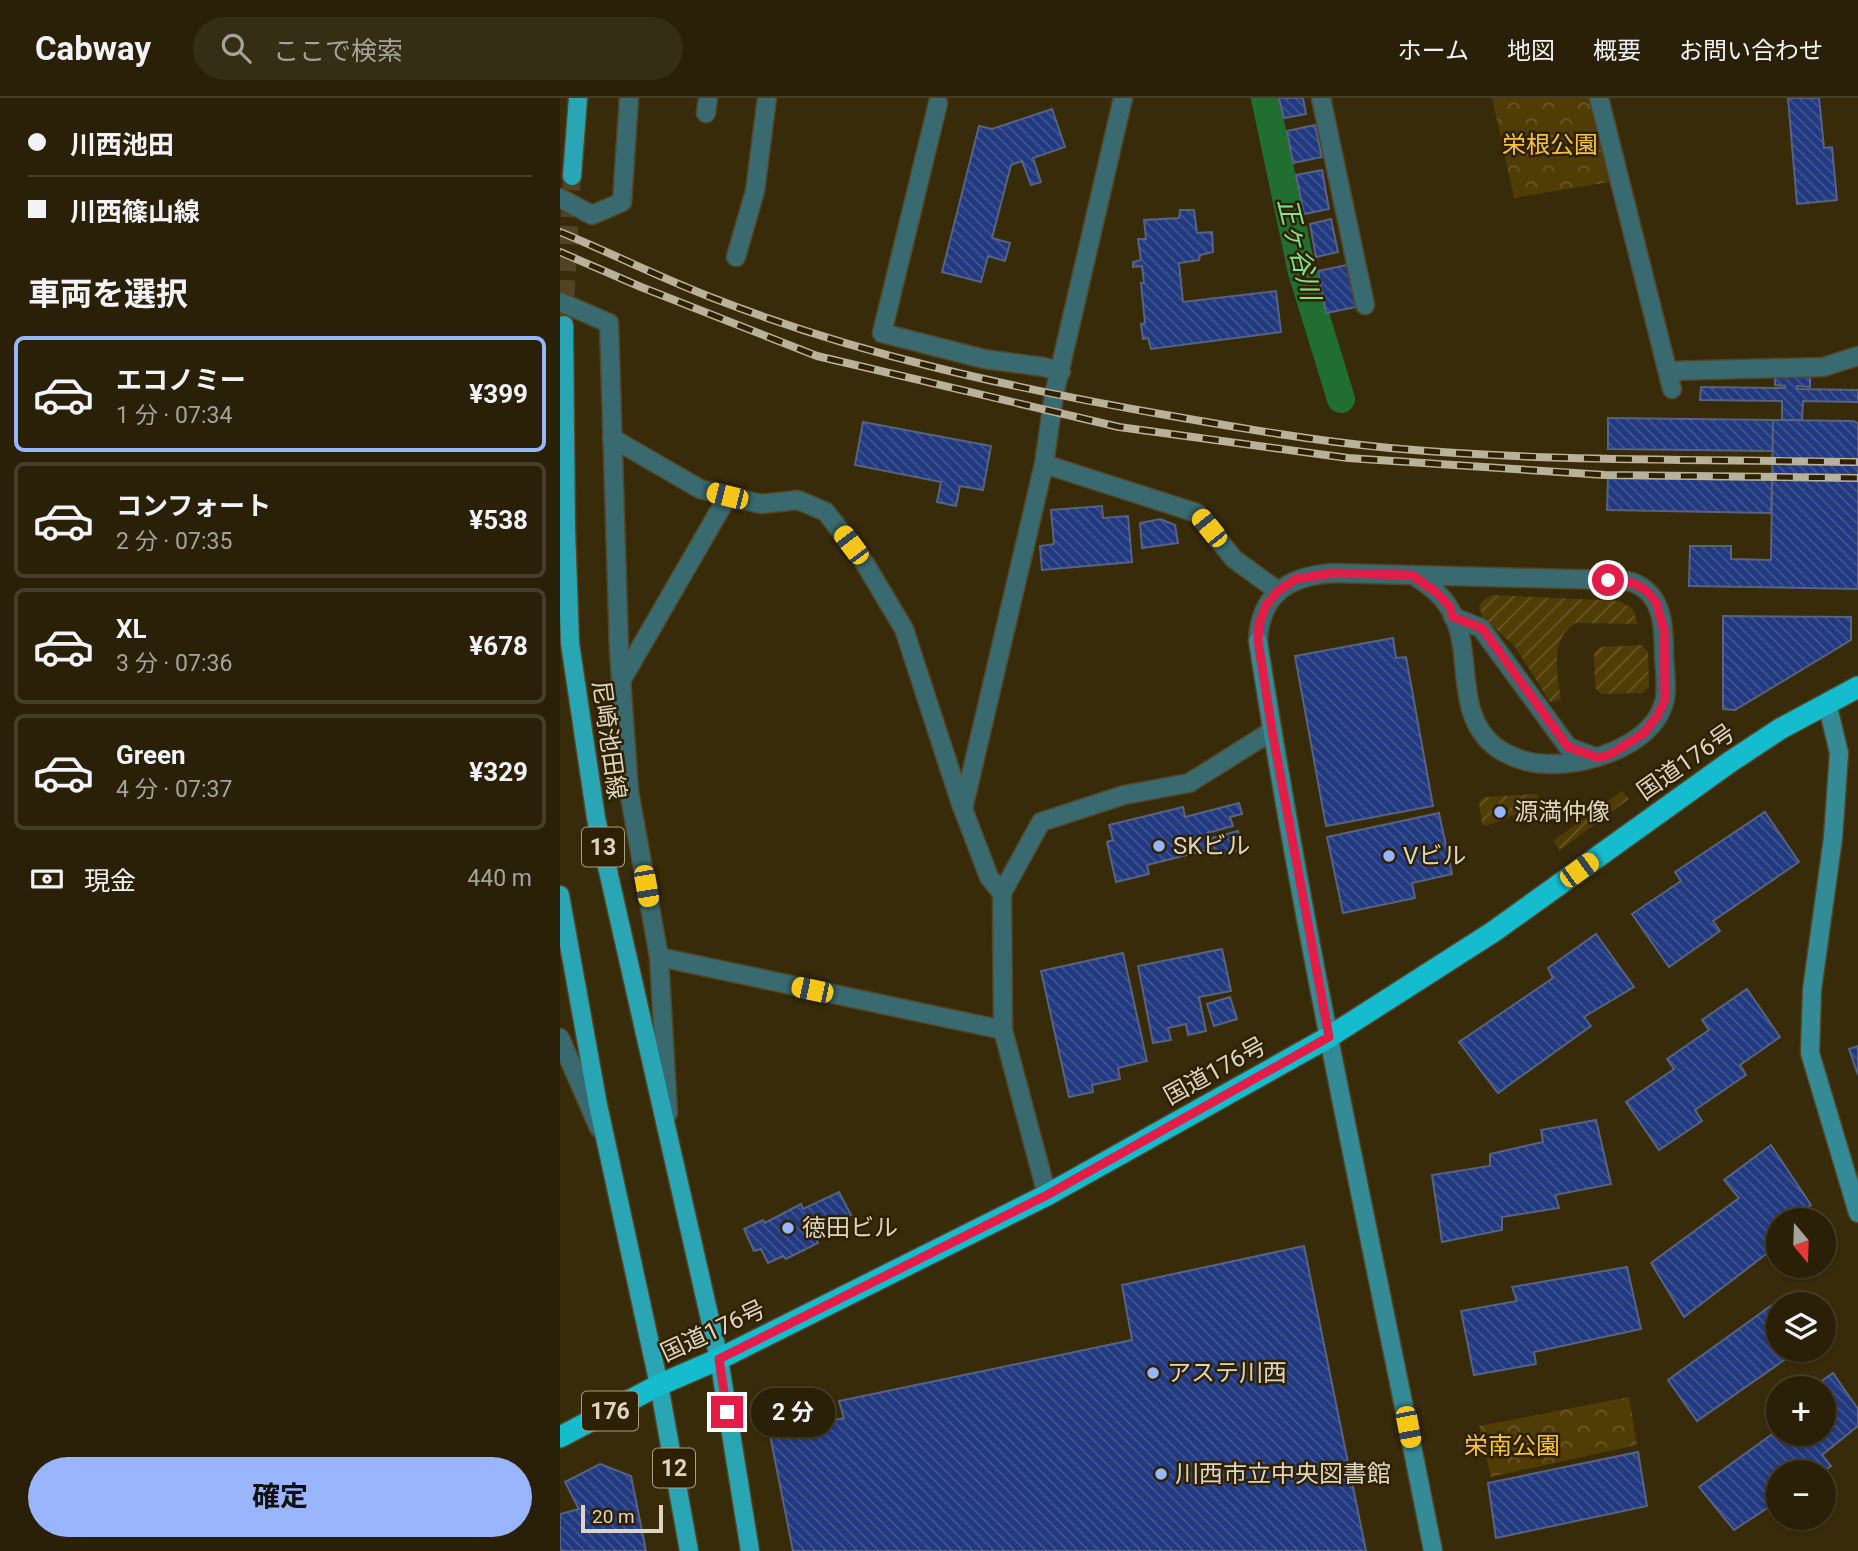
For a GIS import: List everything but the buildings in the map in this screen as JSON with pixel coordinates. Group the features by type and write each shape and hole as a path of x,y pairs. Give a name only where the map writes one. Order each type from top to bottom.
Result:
{"highway":[{"name":"国道176号","path":"560,1437 659,1385 719,1359 1047,1195 1329,1037 1493,932 1730,762 1858,687"}],"main road":[{"path":"572,176 578,98"},
{"name":"尼崎池田線","path":"564,325 570,643 596,818 719,1359 750,1551"},
{"name":"13","path":"560,895 606,1144 659,1385"},
{"name":"12","path":"659,1385 689,1551"}],"street":[{"path":"560,198 592,215 622,202 629,98"},
{"path":"736,257 755,191 767,98"},
{"path":"962,808 1044,464 1050,419 1124,98"},
{"path":"1321,98 1365,305"},
{"path":"1599,98 1672,389"},
{"path":"938,103 882,333 984,359 1044,367 1061,372"},
{"path":"560,302 609,323 621,681 629,791 659,957 670,1137"},
{"path":"1668,371 1823,367 1858,356"},
{"path":"612,438 700,489 761,504 798,500 826,512 864,562 904,629 962,808 989,877 1002,893"},
{"path":"1044,464 1197,513 1234,559 1278,591"},
{"path":"621,681 727,496"},
{"path":"1412,575 1437,593 1450,607 1463,654 1473,718 1483,738 1503,752 1522,760 1552,764 1599,758 1611,754 1644,733 1658,715 1665,699 1664,630 1656,602 1647,591 1633,583 1412,575 1315,575 1296,579 1278,591 1266,605 1259,624 1258,641 1272,731 1329,1037 1433,1551"},
{"path":"1453,617 1482,628 1568,747 1599,758"},
{"path":"1827,703 1839,753 1833,838 1812,990 1810,1053 1858,1213"},
{"path":"1047,1195 1003,1030 1002,893 1041,822 1124,795 1189,783 1272,731"},
{"path":"659,957 1003,1030"},
{"path":"560,1038 606,1144"}],"green space":[{"name":"栄根公園","path":"1492,98 1590,98 1609,182 1514,198"},
{"path":"1492,595 1620,601 1633,609 1638,624 1575,623 1567,630 1557,658 1561,700 1550,702 1516,648 1483,617 1479,607 1482,601"},
{"path":"1642,645 1648,652 1649,687 1642,693 1601,694 1595,688 1594,653 1601,647"},
{"path":"1622,791 1629,799 1560,850 1553,841"},
{"path":"1537,794 1539,802 1535,807 1486,826 1482,824 1479,802 1485,797"},
{"name":"栄南公園","path":"1629,1397 1637,1445 1491,1477 1479,1426"}],"waterway":[{"name":"正ヶ谷川","path":"1265,98 1302,272 1341,399"}],"tunnel":[{"path":"564,325 572,176"}],"railway":[{"path":"560,232 713,298 824,337 936,368 1166,415 1334,442 1448,452 1565,458 1858,462"},
{"path":"560,252 817,356 1119,427 1348,458 1605,475 1858,478"}],"place":[{"name":"源満仲像","path":"1500,812"},
{"name":"SKビル","path":"1159,846"},
{"name":"Vビル","path":"1389,856"},
{"name":"徳田ビル","path":"788,1228"},
{"name":"アステ川西","path":"1153,1373"},
{"name":"川西市立中央図書館","path":"1161,1474"}],"route":[{"path":"727,1412 719,1359 1047,1195 1329,1037 1272,731 1258,641 1259,624 1266,605 1278,591 1296,579 1315,575 1412,575 1437,593 1450,607 1453,617 1482,628 1568,747 1599,758 1611,754 1644,733 1658,715 1665,699 1664,630 1656,602 1647,591 1633,583 1608,580"}]}
